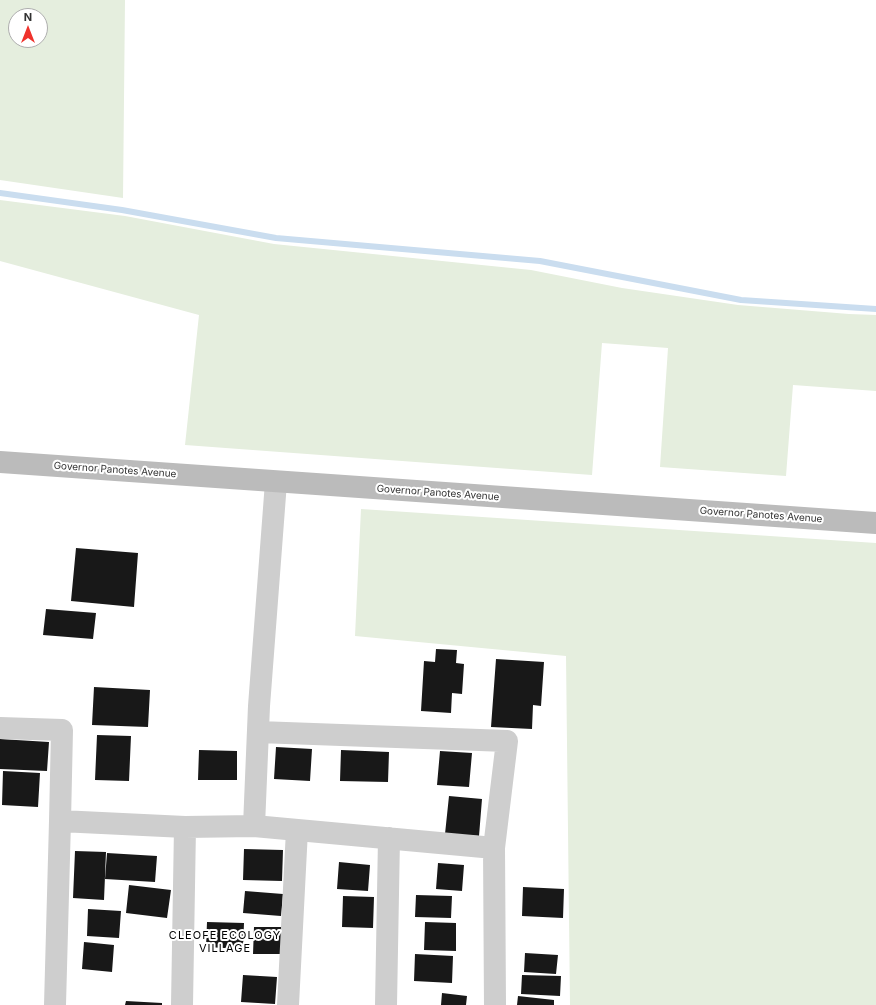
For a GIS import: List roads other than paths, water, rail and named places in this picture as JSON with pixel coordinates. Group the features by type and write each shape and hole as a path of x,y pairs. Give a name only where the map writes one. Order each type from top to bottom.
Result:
{"main road":[{"name":"Governor Panotes Avenue","path":"0,462 876,523"}],"street":[{"path":"254,826 259,706 276,482"},
{"path":"0,728 62,730 55,1005"},
{"path":"258,732 507,740 494,848 495,1005"},
{"path":"60,821 185,826 254,826 494,848"},
{"path":"182,1005 185,826"},
{"path":"288,1005 297,830"},
{"path":"386,1005 388,838"}],"waterway":[{"path":"0,193 122,210 276,238 540,261 741,300 876,309"}],"district":[{"name":"CLEOFE ECOLOGY VILLAGE","path":"225,942"}]}
